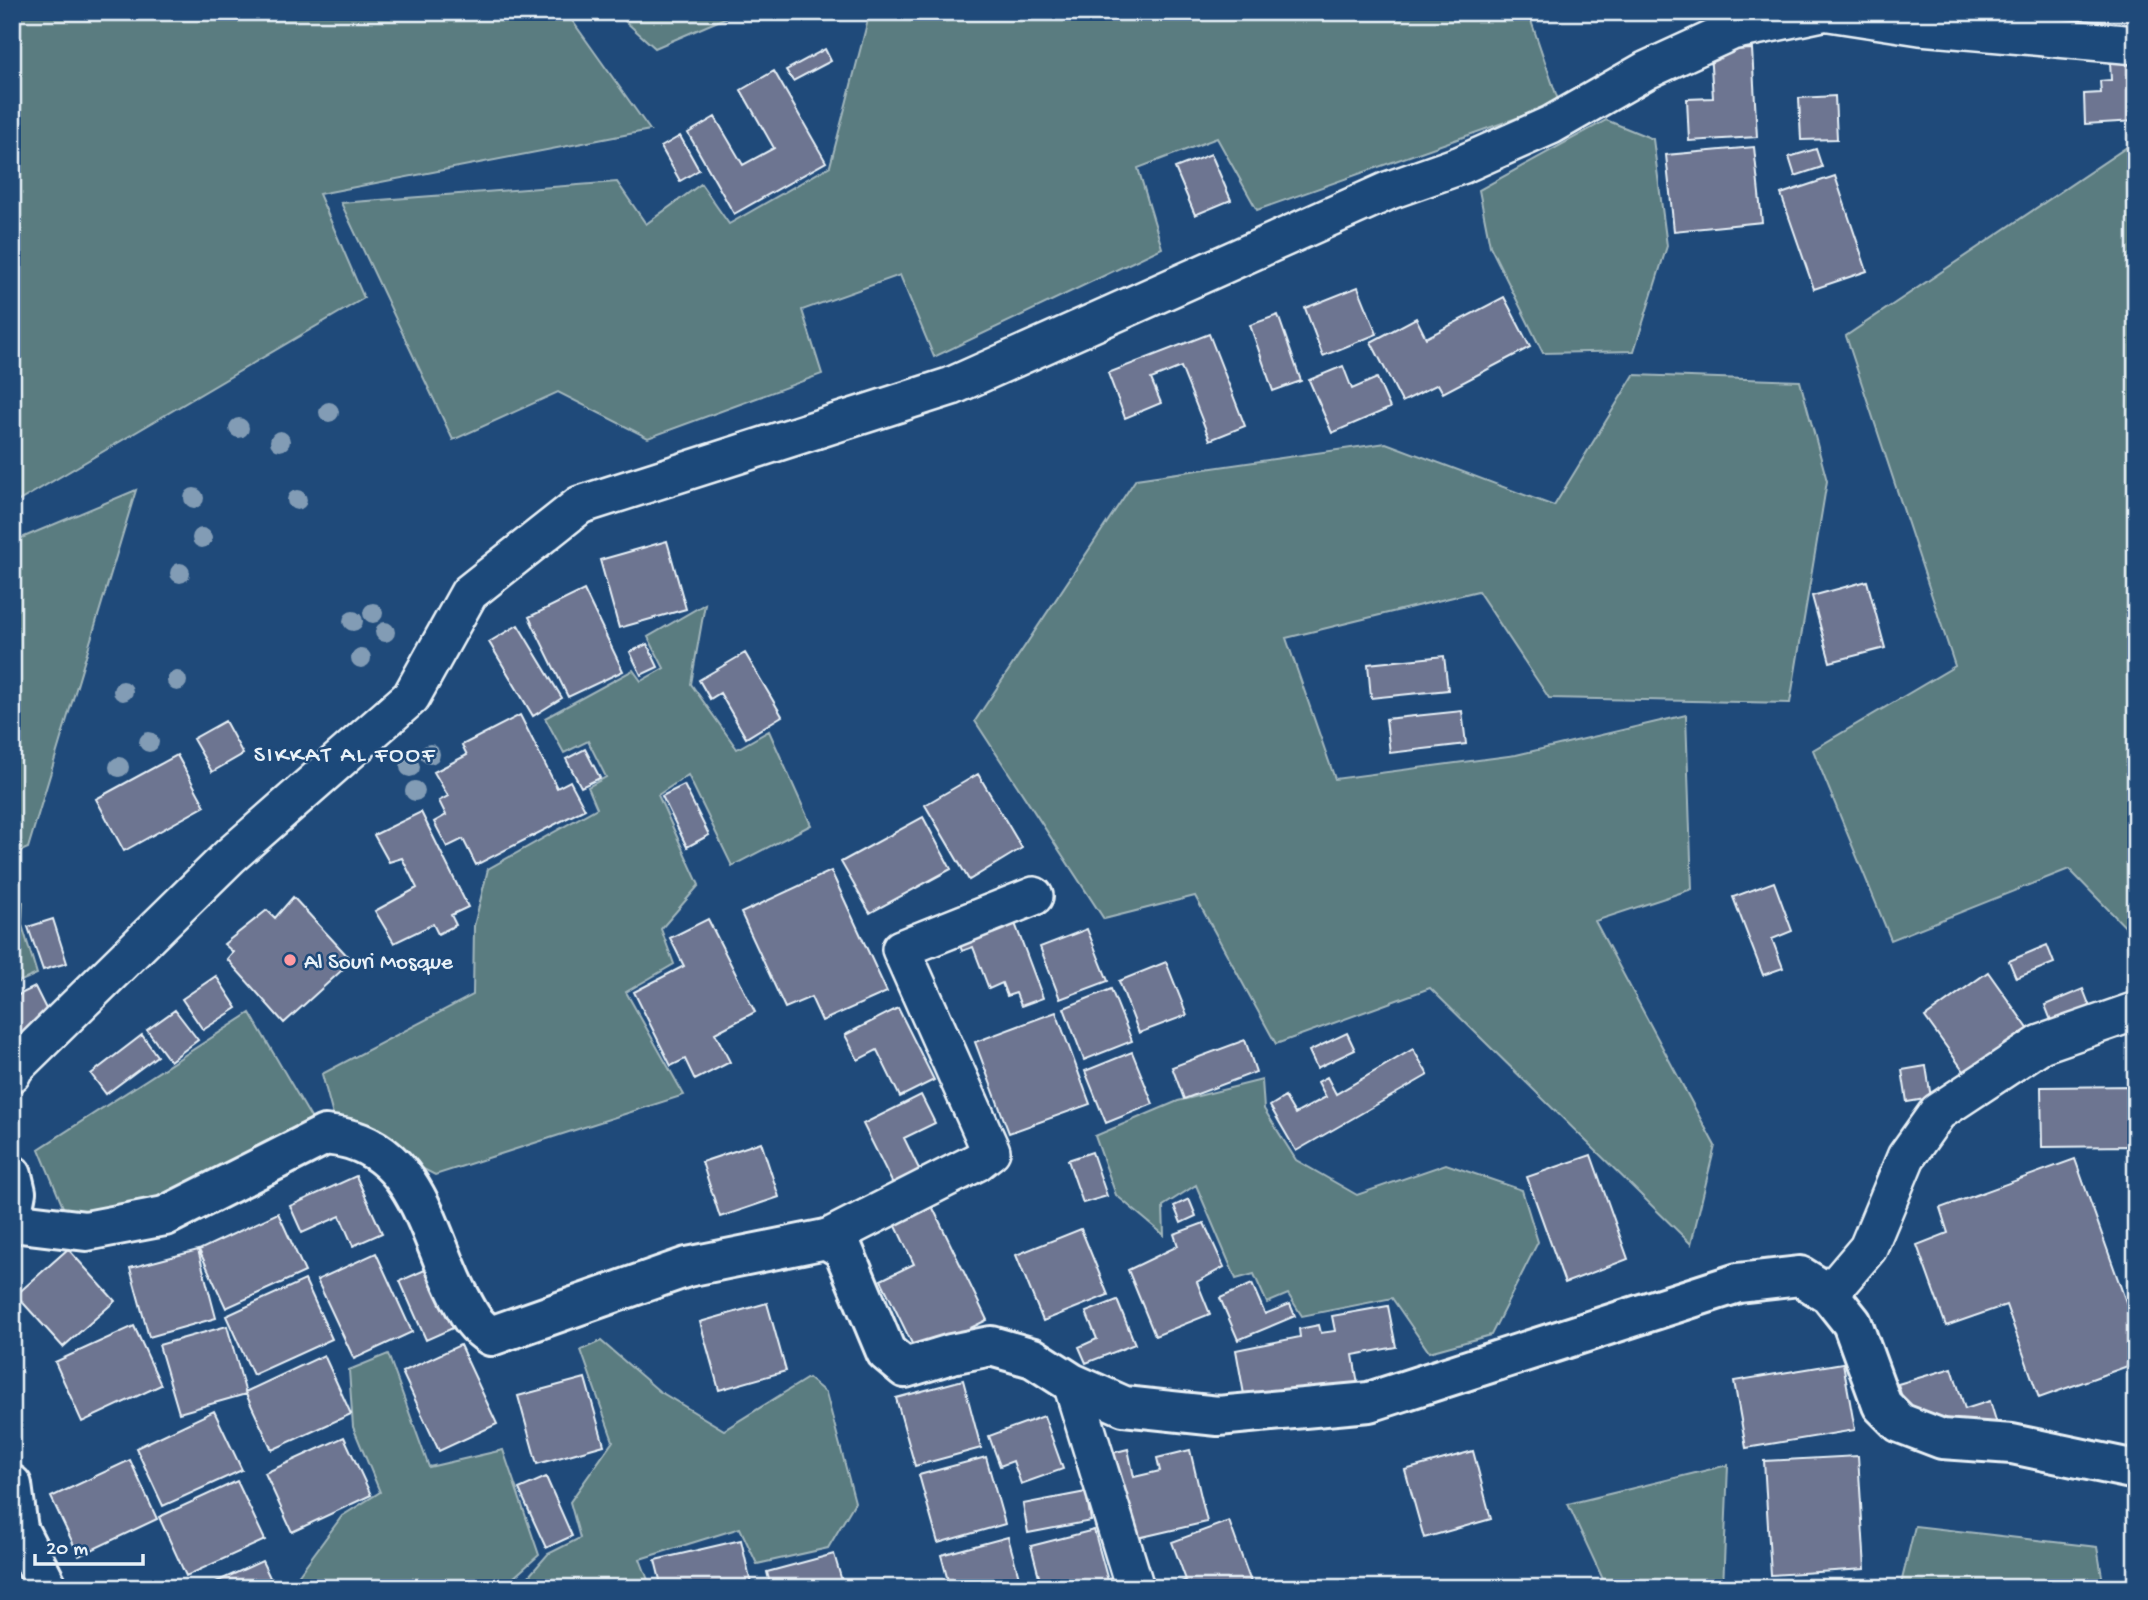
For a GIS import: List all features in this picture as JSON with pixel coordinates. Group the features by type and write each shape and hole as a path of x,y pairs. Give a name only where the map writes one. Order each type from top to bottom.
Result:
{"street":[{"path":"12,1073 14,1068 230,856 411,697 469,593 580,505 952,386 1390,190 1461,165 1551,125 1647,70 1732,31 1823,12"},
{"path":"1829,12 1920,26 2136,45"},
{"path":"12,1222 86,1231 165,1216 325,1135 353,1140 388,1159 415,1192 453,1285 476,1326 491,1336 687,1267 826,1239 976,1162 991,1151 901,949 1034,896"},
{"path":"1829,1294 1868,1248 1906,1157 1938,1111 2041,1045 2136,1011"},
{"path":"12,1175 16,1192 12,1213"},
{"path":"826,1239 843,1248 886,1352 905,1368 951,1354 991,1346 1033,1358 1072,1383 1124,1406 1217,1416 1369,1402 1738,1283 1800,1276 1829,1294 1852,1323 1882,1405 1900,1423 1942,1439 2012,1444 2136,1470"},
{"path":"1072,1383 1135,1588"},
{"path":"12,1485 15,1531 48,1588"}],"green space":[{"path":"12,12 566,12 650,130 319,194 364,298 12,505"},
{"path":"615,12 739,12 655,48"},
{"path":"870,12 1528,12 1559,103 1257,210 1217,138 1138,168 1162,248 934,357 900,275 802,310 822,374 648,438 558,392 453,440 341,203 617,182 646,224 701,184 729,224 830,166"},
{"path":"1606,120 1653,139 1667,246 1634,351 1543,353 1490,246 1479,190"},
{"path":"2136,141 2136,938 2069,869 1891,940 1813,750 1955,666 1846,336"},
{"path":"1634,375 1800,381 1827,481 1790,703 1549,698 1478,591 1286,638 1335,779 1516,755 1686,715 1692,889 1595,921 1715,1146 1691,1244 1430,988 1276,1044 1195,896 1104,919 975,721 1136,479 1386,443 1554,506"},
{"path":"136,490 28,848 12,855 12,542"},
{"path":"705,604 691,684 737,749 769,731 811,825 732,866 688,775 658,795 699,885 661,929 674,964 626,992 684,1095 435,1175 335,1123 322,1074 473,995 474,926 488,869 597,808 588,787 606,777 588,741 564,753 545,718 633,670 641,681 664,668 648,637"},
{"path":"12,898 23,902 22,925 37,974 12,985"},
{"path":"250,1013 317,1128 158,1207 67,1217 39,1149"},
{"path":"1262,1080 1264,1109 1296,1160 1357,1195 1446,1164 1522,1190 1538,1242 1491,1335 1429,1352 1392,1298 1302,1316 1288,1294 1267,1303 1254,1274 1236,1279 1196,1185 1163,1206 1164,1235 1116,1195 1095,1136 1178,1101"},
{"path":"601,1341 659,1391 724,1430 808,1378 826,1393 855,1502 828,1548 757,1564 740,1528 640,1559 651,1588 526,1588 522,1584 548,1554 580,1538 570,1502 613,1441 581,1350"},
{"path":"388,1354 429,1467 503,1450 539,1555 513,1578 483,1588 289,1588 342,1516 380,1492 353,1427 349,1370"},
{"path":"1728,1465 1723,1588 1607,1588 1568,1504"},
{"path":"1915,1526 2097,1547 2104,1588 1900,1588"}],"building":[{"path":"825,49 831,61 793,81 786,70"},
{"path":"1752,49 1757,137 1689,141 1687,99 1713,98 1710,51"},
{"path":"2136,60 2136,121 2085,124 2084,94 2101,93 2100,81 2111,80 2110,61"},
{"path":"774,71 826,162 734,214 688,133 715,117 743,165 774,148 741,90"},
{"path":"1835,96 1837,139 1801,140 1799,98"},
{"path":"680,136 699,170 680,181 661,147"},
{"path":"1754,147 1762,222 1674,231 1666,155"},
{"path":"1816,149 1822,167 1795,176 1789,157"},
{"path":"1211,154 1231,200 1195,215 1175,168"},
{"path":"1835,176 1867,271 1814,289 1781,194"},
{"path":"1358,287 1377,334 1323,356 1305,308"},
{"path":"1504,297 1530,347 1443,393 1438,384 1402,402 1371,342 1416,318 1426,338"},
{"path":"1278,315 1301,381 1273,391 1250,325"},
{"path":"1209,334 1245,426 1210,440 1181,367 1151,379 1161,403 1125,418 1108,373"},
{"path":"1343,366 1352,389 1377,378 1390,408 1332,433 1309,380"},
{"path":"667,541 686,609 619,628 600,560"},
{"path":"1867,581 1885,648 1830,662 1812,596"},
{"path":"584,590 623,671 568,697 529,617"},
{"path":"518,625 562,698 533,716 489,642"},
{"path":"647,644 658,667 641,675 630,652"},
{"path":"745,653 782,716 746,738 720,693 710,699 699,680"},
{"path":"1444,656 1448,690 1371,698 1368,664"},
{"path":"1462,711 1466,744 1390,753 1386,719"},
{"path":"520,715 557,788 570,781 585,809 476,865 463,839 447,847 434,822 446,815 439,801 448,796 434,772 467,755 462,745"},
{"path":"225,721 243,754 212,772 193,739"},
{"path":"585,749 600,778 581,787 566,759"},
{"path":"177,755 205,806 124,851 96,799"},
{"path":"978,774 1022,848 969,880 925,805"},
{"path":"684,785 709,835 687,847 662,796"},
{"path":"421,812 468,907 451,915 456,925 438,934 433,924 394,943 375,911 417,888 402,858 389,862 374,835"},
{"path":"923,817 951,869 870,913 841,862"},
{"path":"831,871 887,992 822,1021 811,997 785,1008 741,913"},
{"path":"1774,882 1792,931 1772,939 1783,968 1763,975 1733,897"},
{"name":"Al Souri Mosque","path":"293,897 352,961 284,1023 227,959 233,952 224,944 267,910 275,918"},
{"path":"1013,918 1043,998 1021,1006 1016,993 1007,996 1002,983 989,989 973,947 962,951 958,939"},
{"path":"53,919 67,963 43,970 28,927"},
{"path":"708,919 755,1012 715,1033 730,1062 695,1080 685,1059 671,1066 634,992 684,966 670,938"},
{"path":"1087,929 1108,981 1060,999 1040,947"},
{"path":"2047,945 2054,963 2016,978 2009,961"},
{"path":"1166,962 1187,1015 1139,1033 1119,981"},
{"path":"1988,972 2034,1037 1971,1081 1925,1017"},
{"path":"216,976 237,1008 203,1030 182,999"},
{"path":"35,987 52,1021 12,1050 12,998"},
{"path":"1111,989 1132,1041 1084,1060 1064,1008"},
{"path":"2083,989 2090,1007 2052,1023 2045,1005"},
{"path":"898,1008 934,1080 900,1097 877,1050 858,1060 845,1035"},
{"path":"175,1010 198,1040 170,1061 147,1030"},
{"path":"1056,1012 1090,1104 1009,1133 975,1042"},
{"path":"1347,1033 1355,1050 1317,1068 1309,1051"},
{"path":"142,1035 157,1056 106,1094 91,1074"},
{"path":"1245,1040 1256,1072 1184,1099 1172,1067"},
{"path":"1413,1049 1428,1075 1296,1151 1270,1106 1285,1097 1295,1114 1326,1097 1318,1082 1327,1077 1336,1094"},
{"path":"1132,1052 1153,1104 1106,1123 1085,1071"},
{"path":"1926,1066 1931,1098 1907,1102 1902,1070"},
{"path":"2136,1086 2136,1178 2131,1178 2131,1146 2042,1147 2041,1087"},
{"path":"921,1095 935,1123 904,1138 921,1173 894,1186 863,1124"},
{"path":"761,1142 779,1197 720,1217 702,1162"},
{"path":"1092,1152 1107,1196 1083,1203 1068,1160"},
{"path":"1591,1155 1628,1259 1565,1283 1527,1177"},
{"path":"2075,1159 2136,1330 2136,1363 2039,1398 2006,1305 1946,1326 1917,1245 1948,1233 1940,1208"},
{"path":"356,1176 382,1233 353,1246 340,1216 302,1233 290,1206"},
{"path":"1189,1199 1196,1216 1181,1223 1174,1206"},
{"path":"932,1206 987,1320 917,1354 881,1280 914,1264 895,1224"},
{"path":"278,1213 305,1272 226,1308 199,1250"},
{"path":"1204,1223 1224,1267 1197,1282 1210,1314 1155,1336 1128,1270 1178,1246 1174,1234"},
{"path":"1081,1229 1108,1295 1043,1321 1016,1255"},
{"path":"68,1249 115,1301 63,1347 16,1295"},
{"path":"198,1250 216,1318 149,1337 130,1268"},
{"path":"376,1253 412,1332 354,1359 317,1280"},
{"path":"427,1269 453,1328 426,1340 400,1281"},
{"path":"305,1280 332,1339 253,1375 226,1316"},
{"path":"1252,1284 1265,1314 1290,1304 1295,1316 1238,1340 1220,1298"},
{"path":"1117,1300 1135,1344 1086,1363 1079,1347 1097,1339 1086,1312"},
{"path":"767,1303 786,1371 719,1390 700,1322"},
{"path":"1388,1306 1396,1347 1353,1355 1359,1390 1247,1411 1236,1350 1300,1337 1299,1329 1319,1325 1321,1333 1335,1331 1332,1316"},
{"path":"134,1326 161,1385 82,1422 55,1362"},
{"path":"227,1326 246,1394 179,1413 159,1345"},
{"path":"460,1345 497,1424 439,1451 402,1372"},
{"path":"324,1355 351,1414 272,1450 245,1392"},
{"path":"1843,1363 1855,1430 1746,1448 1734,1381"},
{"path":"1952,1368 1965,1409 1990,1401 1997,1424 1970,1432 1907,1415 1898,1384"},
{"path":"585,1378 604,1445 537,1464 518,1396"},
{"path":"963,1380 981,1448 915,1466 896,1398"},
{"path":"214,1411 242,1470 163,1506 136,1448"},
{"path":"1044,1416 1063,1469 1021,1484 1013,1461 1000,1466 989,1436"},
{"path":"344,1437 371,1495 292,1532 265,1473"},
{"path":"1128,1449 1134,1477 1160,1471 1157,1458 1190,1450 1207,1522 1129,1540 1100,1456"},
{"path":"1473,1451 1491,1519 1424,1538 1405,1470"},
{"path":"1858,1456 1865,1569 1771,1575 1764,1461"},
{"path":"986,1457 1005,1524 938,1543 919,1475"},
{"path":"130,1460 157,1519 79,1556 51,1497"},
{"path":"546,1477 572,1536 546,1548 519,1489"},
{"path":"237,1481 265,1540 186,1576 159,1517"},
{"path":"1086,1492 1091,1521 1028,1533 1023,1504"},
{"path":"1229,1521 1253,1588 1167,1588 1186,1580 1172,1542"},
{"path":"1094,1530 1110,1588 1042,1588 1031,1546"},
{"path":"1008,1537 1022,1588 950,1588 941,1555"},
{"path":"741,1540 752,1588 662,1588 655,1560"},
{"path":"834,1554 844,1588 771,1588 767,1572"},
{"path":"262,1561 275,1588 203,1588"}],"place":[{"name":"Al Souri Mosque","path":"290,960"}],"district":[{"name":"SIKKAT AL FOOF","path":"345,753"}]}
